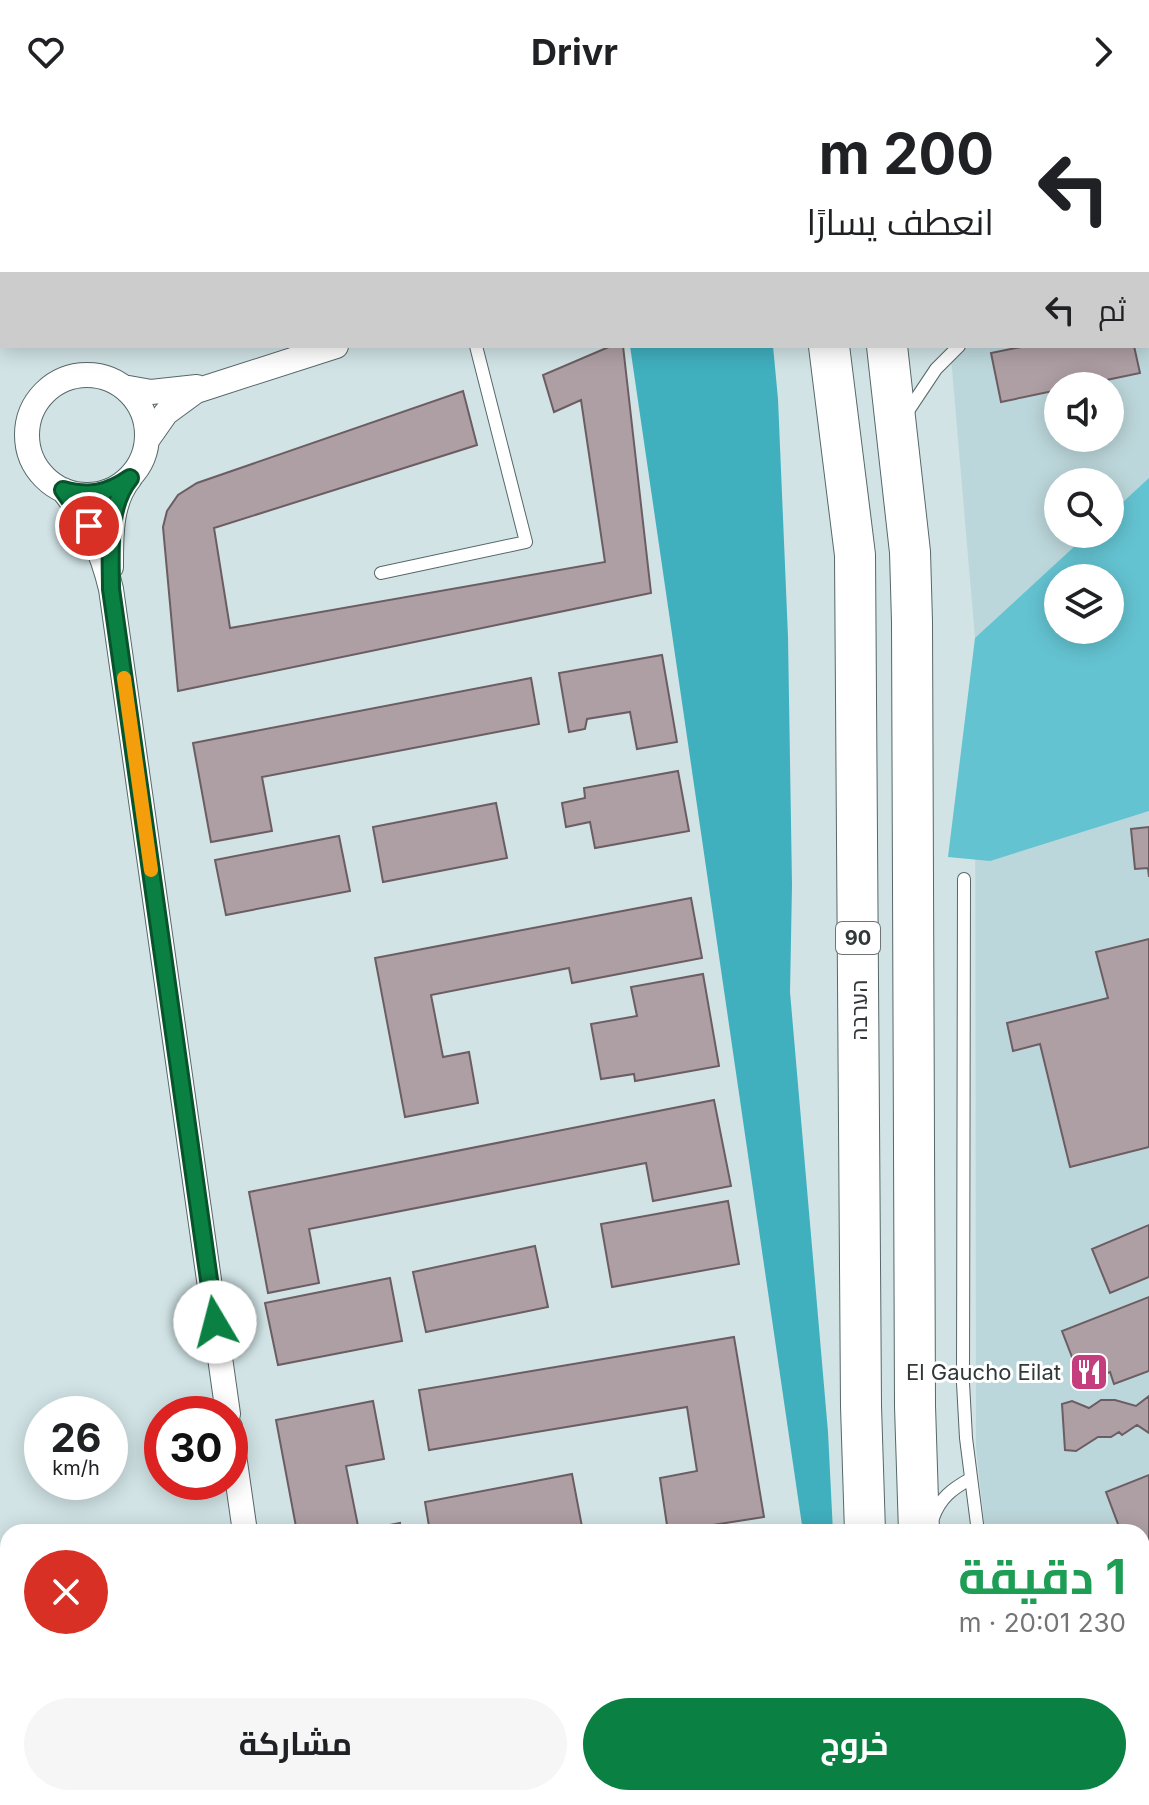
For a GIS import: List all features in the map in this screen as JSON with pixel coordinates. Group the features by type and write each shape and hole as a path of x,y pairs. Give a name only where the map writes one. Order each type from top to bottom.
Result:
{"highway":[{"name":"הערבה","path":"829,348 855,555 861,1406 865,1524"},
{"name":"90","path":"887,348 910,552 912,622 915,1406 919,1524"}],"street":[{"path":"123,387 167,392 212,384 329,348"},
{"path":"111,589 111,541 116,508 121,489 142,460 147,440 144,416 132,395 123,387 102,376 72,377 58,382 37,401 27,425 26,441 38,471 63,490 89,526 98,544 111,589 225,1396"},
{"path":"147,440 178,402 212,384"},
{"path":"63,490 80,495 98,494 130,478"},
{"path":"240,1500 244,1524"}],"lane":[{"path":"381,573 526,542 477,348"},
{"path":"895,429 936,369 957,348"},
{"path":"964,879 963,1383 977,1524"},
{"path":"930,1524 938,1503 953,1488 970,1479"}],"shaded area":[{"path":"630,348 773,348 788,637 792,885 790,992 828,1432 833,1524 802,1524"},
{"path":"950,348 1149,348 1149,1524 984,1524 976,1447 975,638"},
{"path":"1149,478 1149,811 990,861 948,857 975,638 1044,574 1044,644 1124,644 1124,564 1055,564 1073,548 1124,548 1124,501"}],"building":[{"path":"606,348 623,348 651,593 178,691 163,527 167,511 178,495 197,483 463,391 477,445 214,528 230,628 605,562 581,400 554,412 543,375"},
{"path":"1016,348 1134,348 1140,373 1124,376 1124,372 1044,372 1044,393 1001,402 991,353"},
{"path":"662,655 677,742 637,749 630,712 587,719 585,729 569,732 559,673"},
{"path":"531,678 539,724 262,777 272,831 211,842 193,743"},
{"path":"678,771 689,831 595,848 590,822 566,827 562,803 585,798 584,788"},
{"path":"496,803 507,858 383,882 373,827"},
{"path":"1149,827 1149,877 1148,868 1135,869 1131,829"},
{"path":"339,836 350,891 226,915 215,860"},
{"path":"691,898 702,958 572,983 569,968 431,995 443,1057 469,1052 478,1103 405,1117 375,958"},
{"path":"1149,939 1149,1147 1070,1167 1040,1044 1013,1051 1007,1023 1108,998 1096,952"},
{"path":"703,974 719,1066 635,1081 634,1074 601,1079 591,1024 637,1016 631,987"},
{"path":"714,1100 731,1186 653,1201 646,1163 309,1229 319,1283 268,1293 249,1192"},
{"path":"728,1201 739,1264 612,1287 601,1224"},
{"path":"1149,1225 1149,1277 1110,1293 1092,1249"},
{"path":"535,1246 548,1307 426,1332 413,1272"},
{"path":"390,1278 402,1341 278,1365 265,1303"},
{"path":"1149,1297 1149,1371 1114,1384 1110,1372 1082,1383 1062,1331"},
{"path":"734,1337 764,1517 719,1524 667,1524 660,1478 697,1471 687,1407 429,1450 419,1390"},
{"path":"1149,1396 1149,1433 1137,1425 1122,1435 1119,1432 1111,1437 1098,1437 1076,1451 1065,1450 1062,1404 1072,1401 1089,1408 1101,1400 1115,1400 1136,1406"},
{"path":"373,1401 384,1459 346,1466 358,1524 296,1524 276,1420"},
{"path":"572,1474 581,1524 429,1524 425,1502"},
{"path":"1149,1475 1149,1524 1118,1524 1106,1492"}],"slow traffic":[{"path":"124,678 151,870"}],"place":[{"name":"El Gaucho Eilat","path":"1089,1372"}],"route":[{"path":"89,526 63,490 80,495 98,494 130,478 121,489 116,508 111,541 111,589 215,1322"}]}
